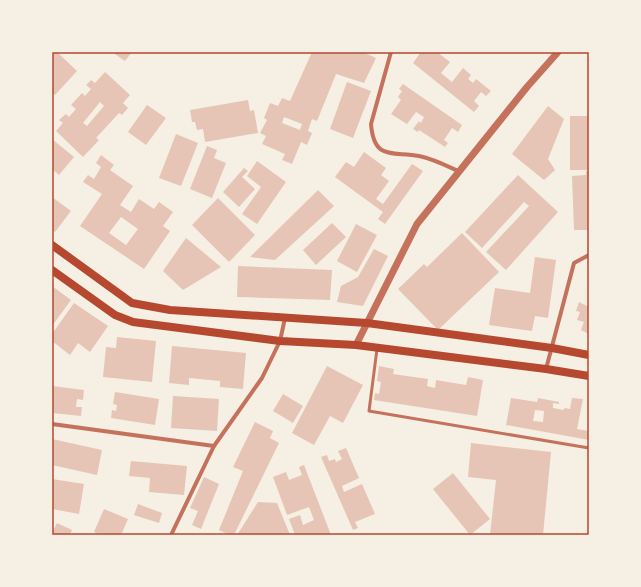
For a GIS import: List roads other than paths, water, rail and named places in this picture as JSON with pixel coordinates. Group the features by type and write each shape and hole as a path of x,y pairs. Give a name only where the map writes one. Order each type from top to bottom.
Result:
{"main road":[{"path":"52,246 132,303 170,310 367,323 552,348 589,355"},
{"path":"52,270 115,315 133,322 280,341 377,347 589,376"}],"street":[{"path":"391,52 370,124 375,145 385,153 418,156 431,159 460,172"},
{"path":"356,345 417,224 527,87 558,52"},
{"path":"546,369 574,264 589,255"},
{"path":"171,535 214,446 262,378 280,341 286,318"},
{"path":"52,424 214,446"}],"lane":[{"path":"377,347 369,411 589,448"}]}
